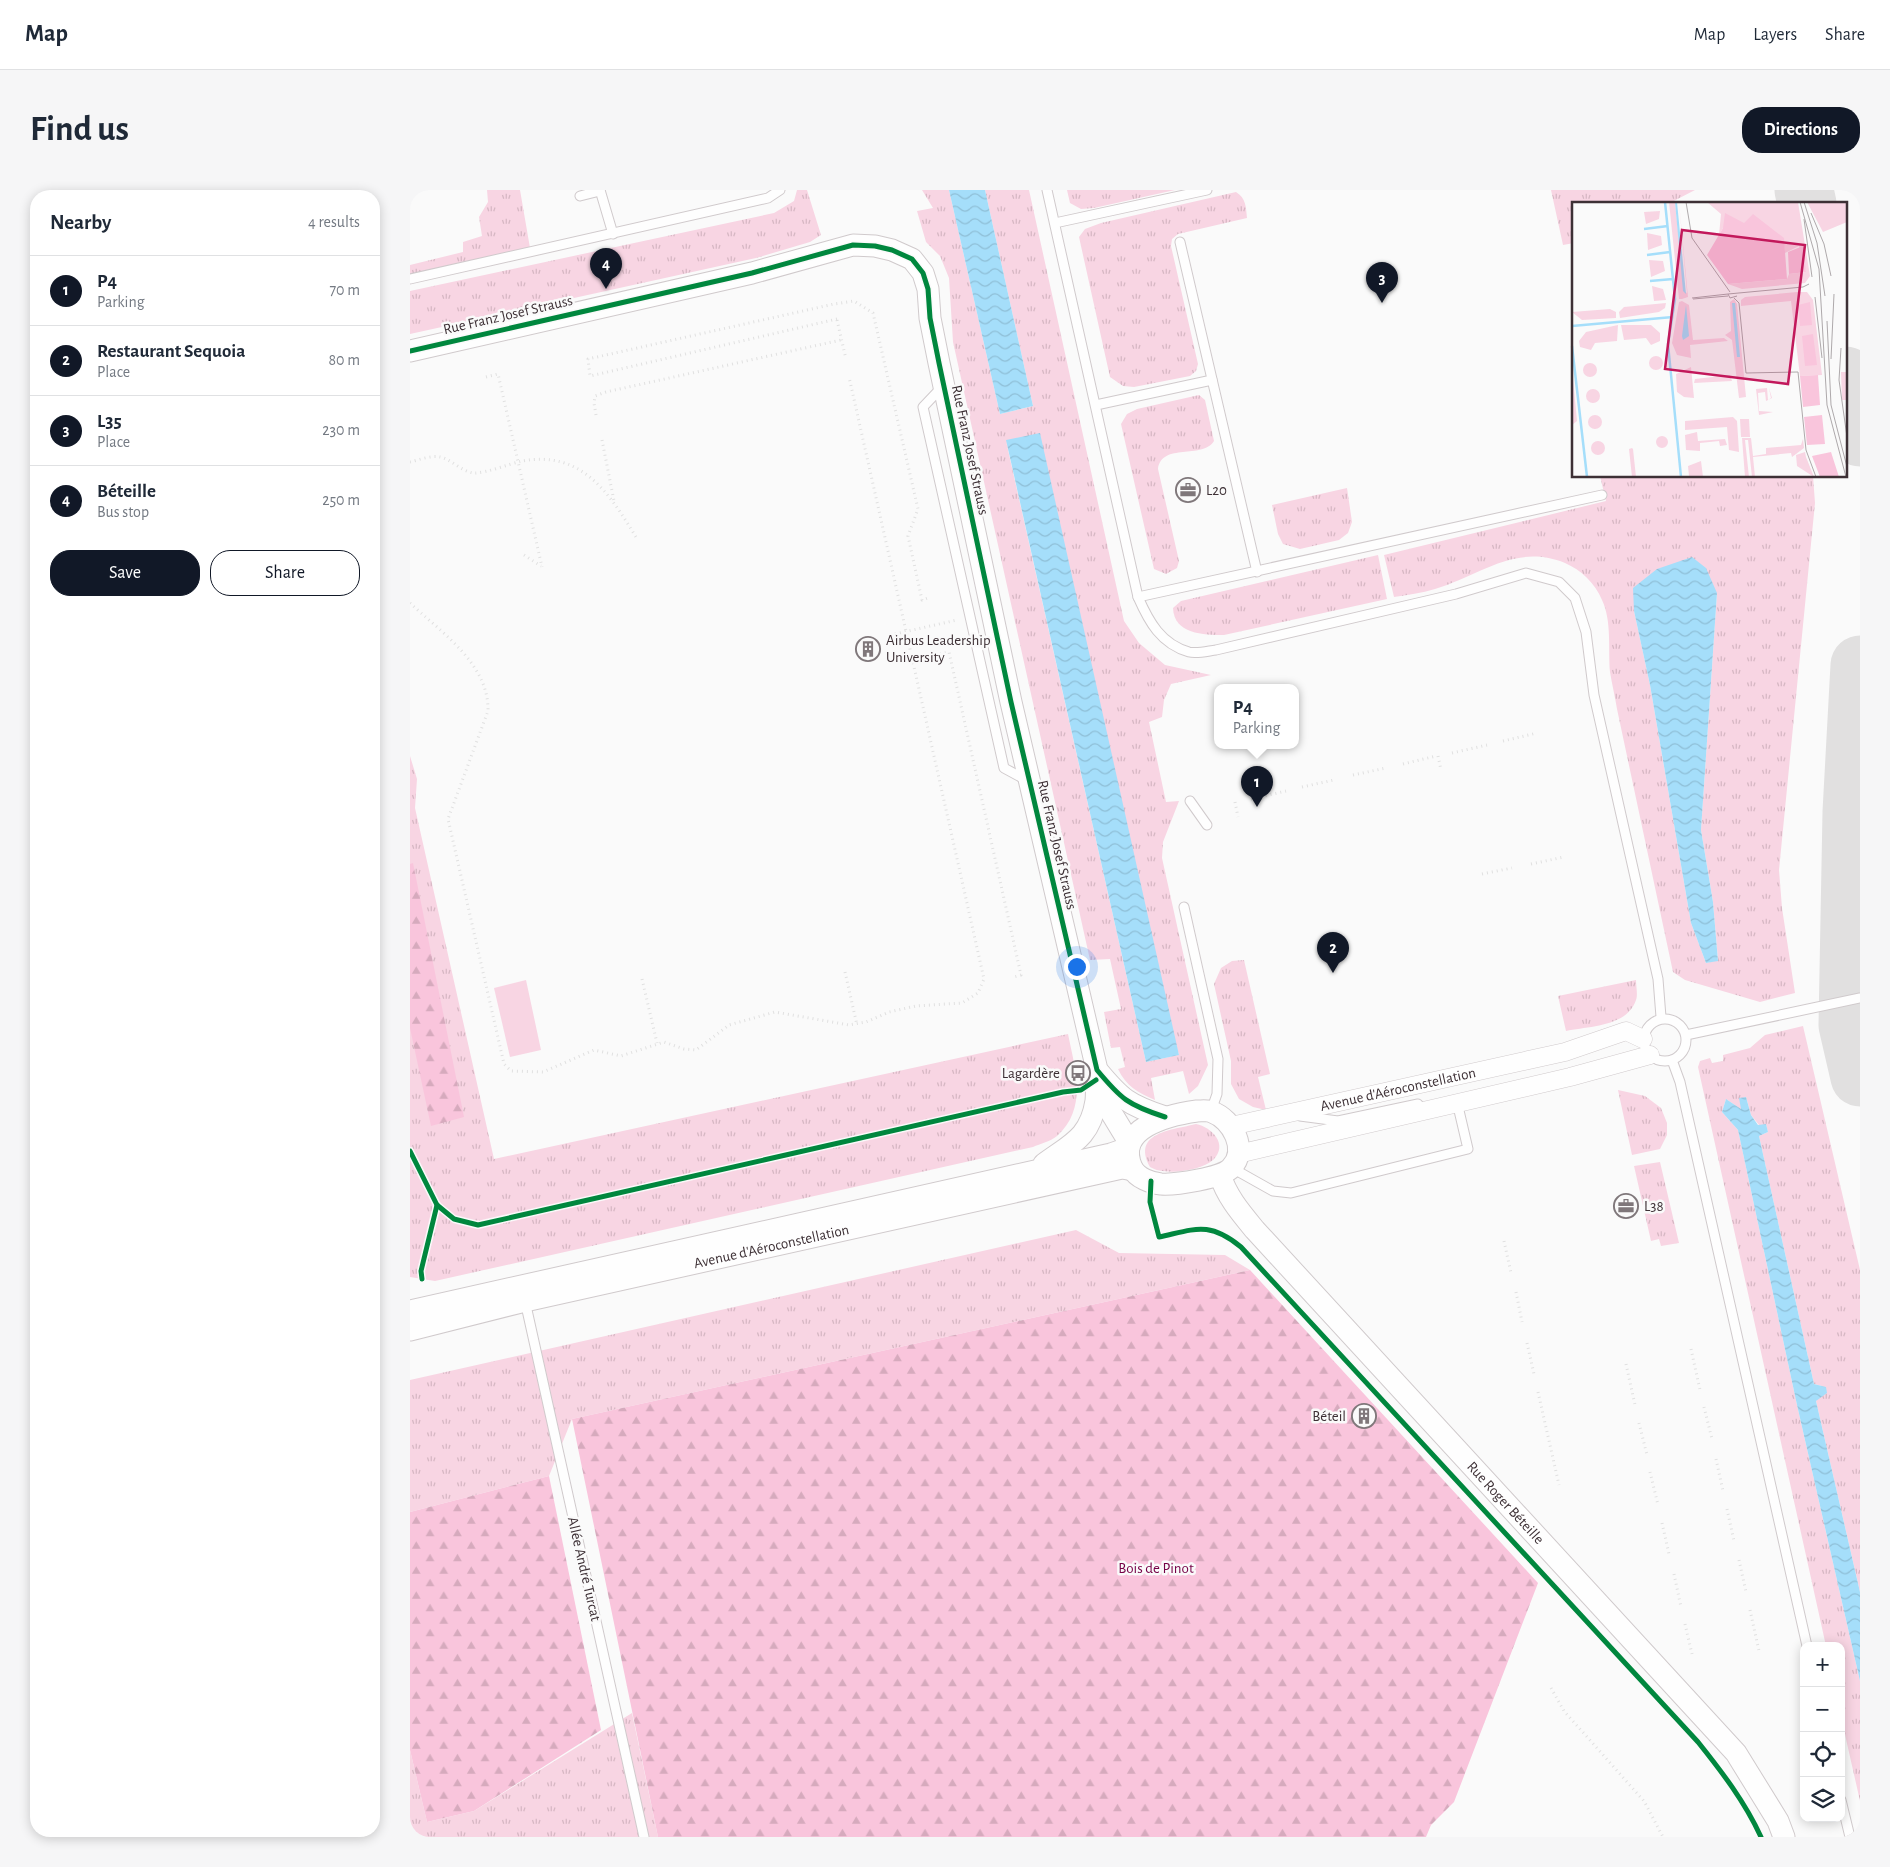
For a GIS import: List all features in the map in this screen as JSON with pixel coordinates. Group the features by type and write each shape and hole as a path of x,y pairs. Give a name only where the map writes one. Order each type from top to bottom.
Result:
{"street":[{"name":"Rue Franz Josef Strauss","path":"410,351 752,273 853,245 875,246 892,250 912,260 922,273 928,289 930,318 943,385 1096,1078 1118,1096 1141,1109 1165,1117"},
{"name":"Avenue d'Aéroconstellation","path":"1231,1126 1565,1052 1626,1032 1646,1047"},
{"name":"Avenue d'Aéroconstellation","path":"1230,1166 1458,1102 1570,1077 1646,1047"},
{"path":"1096,1078 1122,1128 1133,1170 1142,1178 1163,1184 1230,1166 1238,1141 1231,1126 1211,1111 1197,1111 1165,1117 1150,1124 1128,1145"},
{"path":"1035,1171 1072,1146 1085,1133 1094,1108 1096,1078"},
{"name":"Avenue d'Aéroconstellation","path":"410,1311 1111,1154 1128,1145"},
{"name":"Rue Roger Béteille","path":"1230,1166 1225,1190 1236,1208 1736,1753 1778,1821 1784,1837"},
{"name":"Avenue d'Aéroconstellation","path":"410,1330 525,1301 1122,1168 1133,1170"}],"lane":[{"path":"410,279 768,198 780,190"},
{"path":"1048,190 1138,598 1151,625 1166,640 1190,653 1216,650 1456,594 1526,573 1559,582 1576,598 1586,632 1594,695 1658,979 1661,1017"},
{"path":"1055,223 1207,190"},
{"path":"580,196 600,191 612,234"},
{"path":"1180,242 1256,572"},
{"path":"1096,405 1212,380"},
{"path":"943,385 923,407 1004,768 1030,783"},
{"path":"1138,598 1602,495"},
{"path":"1190,801 1207,825"},
{"path":"1184,907 1218,1059 1217,1094 1211,1111"},
{"path":"1686,1035 1860,998"},
{"path":"1661,1017 1675,1021 1682,1027 1686,1035 1684,1048 1672,1060 1658,1060 1646,1047 1645,1031 1650,1023 1661,1017"},
{"path":"1672,1060 1682,1092 1805,1642"},
{"path":"1230,1166 1273,1191 1291,1193 1468,1149 1458,1102 1443,1098 1338,1121 1286,1114"},
{"name":"Allée André Turcat","path":"525,1301 644,1837"},
{"path":"1845,1816 1850,1837"}],"path":[{"path":"846,359 840,340 837,320 590,376 588,359 834,304 854,301 873,313 918,509 908,536 922,600 928,598"},
{"path":"596,415 595,396 606,392 840,340"},
{"path":"486,377 498,374 542,567 524,555"},
{"path":"410,603 476,668 488,698 488,711 448,819 504,1064 511,1071 543,1072 594,1050 621,1056 657,1042 696,1050 728,1025 775,1012 856,1024 889,1012 916,1006 962,1003 978,993 984,978 849,377"},
{"path":"602,440 614,502"},
{"path":"410,462 438,456 474,473 518,462 539,461 574,466 589,476 614,502 636,538"},
{"path":"894,634 970,617"},
{"path":"940,654 949,652 1021,975 1014,977"},
{"path":"1503,741 1537,734"},
{"path":"1452,753 1487,745"},
{"path":"1404,764 1437,756 1441,770"},
{"path":"1353,775 1386,768"},
{"path":"1302,787 1334,780"},
{"path":"1251,799 1286,791"},
{"path":"1235,802 1238,817"},
{"path":"1531,864 1564,857"},
{"path":"1482,874 1512,868"},
{"path":"845,972 856,1024"},
{"path":"642,979 657,1042"},
{"path":"1504,1241 1511,1273"},
{"path":"1516,1292 1522,1322"},
{"path":"1527,1343 1534,1374"},
{"path":"1691,1349 1700,1390"},
{"path":"1626,1364 1636,1405"},
{"path":"1538,1392 1559,1485"},
{"path":"1704,1408 1712,1440"},
{"path":"1640,1423 1647,1455"},
{"path":"1716,1459 1723,1491"},
{"path":"1650,1472 1658,1506"},
{"path":"1727,1509 1734,1541"},
{"path":"1662,1523 1669,1554"},
{"path":"1739,1560 1746,1592"},
{"path":"1674,1574 1681,1607"},
{"path":"1750,1610 1759,1651"},
{"path":"1685,1624 1692,1654"},
{"path":"1551,1688 1564,1711 1644,1801 1663,1837"}],"green space":[{"path":"487,190 520,190 530,248 410,275 410,265 463,252 463,242 482,236 479,217 488,202"},
{"path":"797,190 807,190 821,235 810,242 756,258 410,334 410,291 774,213 794,201"},
{"path":"922,190 949,190 1000,414 1033,406 985,190 1029,190 1124,621 1139,643 1165,665 1211,675 1171,684 1164,700 1162,717 1149,722 1166,802 1179,801 1163,842 1162,858 1208,1065 1198,1086 1189,1094 1183,1071 1151,1078 1155,1100 1138,1092 1125,1080 1118,1069 1125,1067 1120,1047 1111,1048 1104,1012 1121,1009 1110,959 1090,960 953,342 949,278 940,256 926,242 917,211 933,208","holes":["1006,441 1179,1055 1146,1062"]},
{"path":"1067,190 1175,190 1094,208 1081,209 1070,203"},
{"path":"1551,190 1695,190 1672,202 1572,202 1572,243 1563,245"},
{"path":"1236,192 1244,200 1247,218 1178,234 1172,239 1171,246 1198,364 1196,371 1190,376 1134,387 1123,386 1110,377 1079,237 1085,229 1101,223"},
{"path":"1199,395 1205,400 1214,441 1208,447 1201,450 1174,453 1167,456 1161,461 1158,469 1179,561 1177,568 1166,574 1154,569 1121,424 1127,414 1137,409"},
{"path":"1600,478 1813,478 1815,503 1779,870 1782,908 1795,993 1760,1002 1685,980 1673,972 1611,677 1607,617 1596,588 1587,578 1577,569 1565,563 1547,558 1530,557 1498,563 1435,589 1394,597 1384,555 1606,501","holes":["1717,593 1701,830 1713,902 1718,960 1706,963 1691,923 1650,685 1634,611"]},
{"path":"1347,488 1352,522 1348,533 1339,540 1300,549 1283,544 1278,534 1272,505"},
{"path":"1378,555 1387,599 1224,635 1191,631 1178,623 1175,617 1173,608 1181,601"},
{"path":"410,756 417,779 415,808 494,1159 1068,1034 1077,1088 1073,1113 1067,1125 1055,1138 1033,1147 435,1281 410,1277"},
{"path":"413,863 464,1117 431,1126 410,1028 410,864"},
{"path":"1244,960 1270,1074 1258,1077 1266,1110 1253,1107 1239,1099 1231,1084 1231,1061 1214,984 1221,968 1232,961"},
{"path":"526,980 541,1050 510,1057 494,988"},
{"path":"1636,980 1636,1000 1625,1016 1606,1024 1566,1031 1558,996"},
{"path":"1803,1026 1860,1270 1860,1592 1816,1401 1826,1387 1814,1384 1759,1136 1768,1132 1766,1125 1759,1125 1751,1115 1746,1097 1742,1110 1726,1099 1722,1112 1738,1130 1797,1405 1860,1681 1860,1801 1845,1735 1845,1642 1825,1642 1698,1067 1700,1061 1710,1058 1712,1063 1723,1061 1723,1055 1750,1048 1765,1035"},
{"path":"1618,1090 1645,1096 1661,1108 1667,1123 1667,1135 1660,1149 1632,1155"},
{"path":"1196,1124 1213,1133 1219,1143 1218,1154 1213,1160 1200,1167 1173,1172 1156,1170 1150,1167 1146,1155 1146,1146 1150,1140 1166,1131"},
{"path":"1660,1162 1679,1243 1661,1246 1659,1239 1651,1241 1634,1166"},
{"path":"1076,1230 1119,1253 1225,1255 1250,1270 572,1419 549,1476 410,1512 410,1380"},
{"name":"Bois de Pinot","path":"1250,1270 1538,1583 1454,1802 1431,1825 1426,1837 658,1837 572,1419"},
{"path":"549,1476 601,1730 474,1811 427,1822 410,1750 410,1512"},
{"path":"632,1713 658,1837 410,1837 410,1750 427,1822 474,1811"}],"water":[{"path":"949,190 985,190 1033,406 1000,414"},
{"path":"1040,433 1179,1055 1146,1062 1006,440"},
{"path":"1692,557 1706,568 1717,593 1701,830 1713,902 1718,961 1706,963 1691,923 1650,685 1634,611 1633,588 1657,569"},
{"path":"1746,1097 1751,1115 1758,1125 1766,1124 1768,1132 1759,1136 1814,1384 1826,1387 1827,1393 1816,1401 1860,1592 1860,1681 1797,1405 1738,1130 1722,1112 1726,1099 1741,1109 1739,1098"}],"taxiway":[{"path":"1804,190 1807,202"},
{"path":"1848,385 1860,437"},
{"path":"1860,665 1852,812 1848,1025 1860,1077"}],"cycle path":[{"path":"410,351 752,273 853,245 875,246 892,250 912,259 923,273 928,289 930,318 939,363 1011,702 1097,1070 1126,1100 1142,1109 1165,1117"},
{"path":"410,1151 437,1205 454,1219 478,1225 1063,1092 1081,1090 1096,1080"},
{"path":"1151,1181 1150,1202 1159,1237 1193,1230 1211,1230 1220,1233 1241,1247 1698,1742 1740,1799 1761,1837"},
{"path":"422,1279 421,1271 437,1205"}],"place":[{"name":"Béteille","path":"606,289"},
{"name":"L35","path":"1382,303"},
{"name":"L20","path":"1188,490"},
{"name":"Airbus Leadership University","path":"868,649"},
{"name":"P4","path":"1257,807"},
{"name":"Restaurant Sequoia","path":"1333,973"},
{"name":"Lagardère","path":"1078,1073"},
{"name":"L38","path":"1626,1206"},
{"name":"Béteil","path":"1364,1416"}]}
